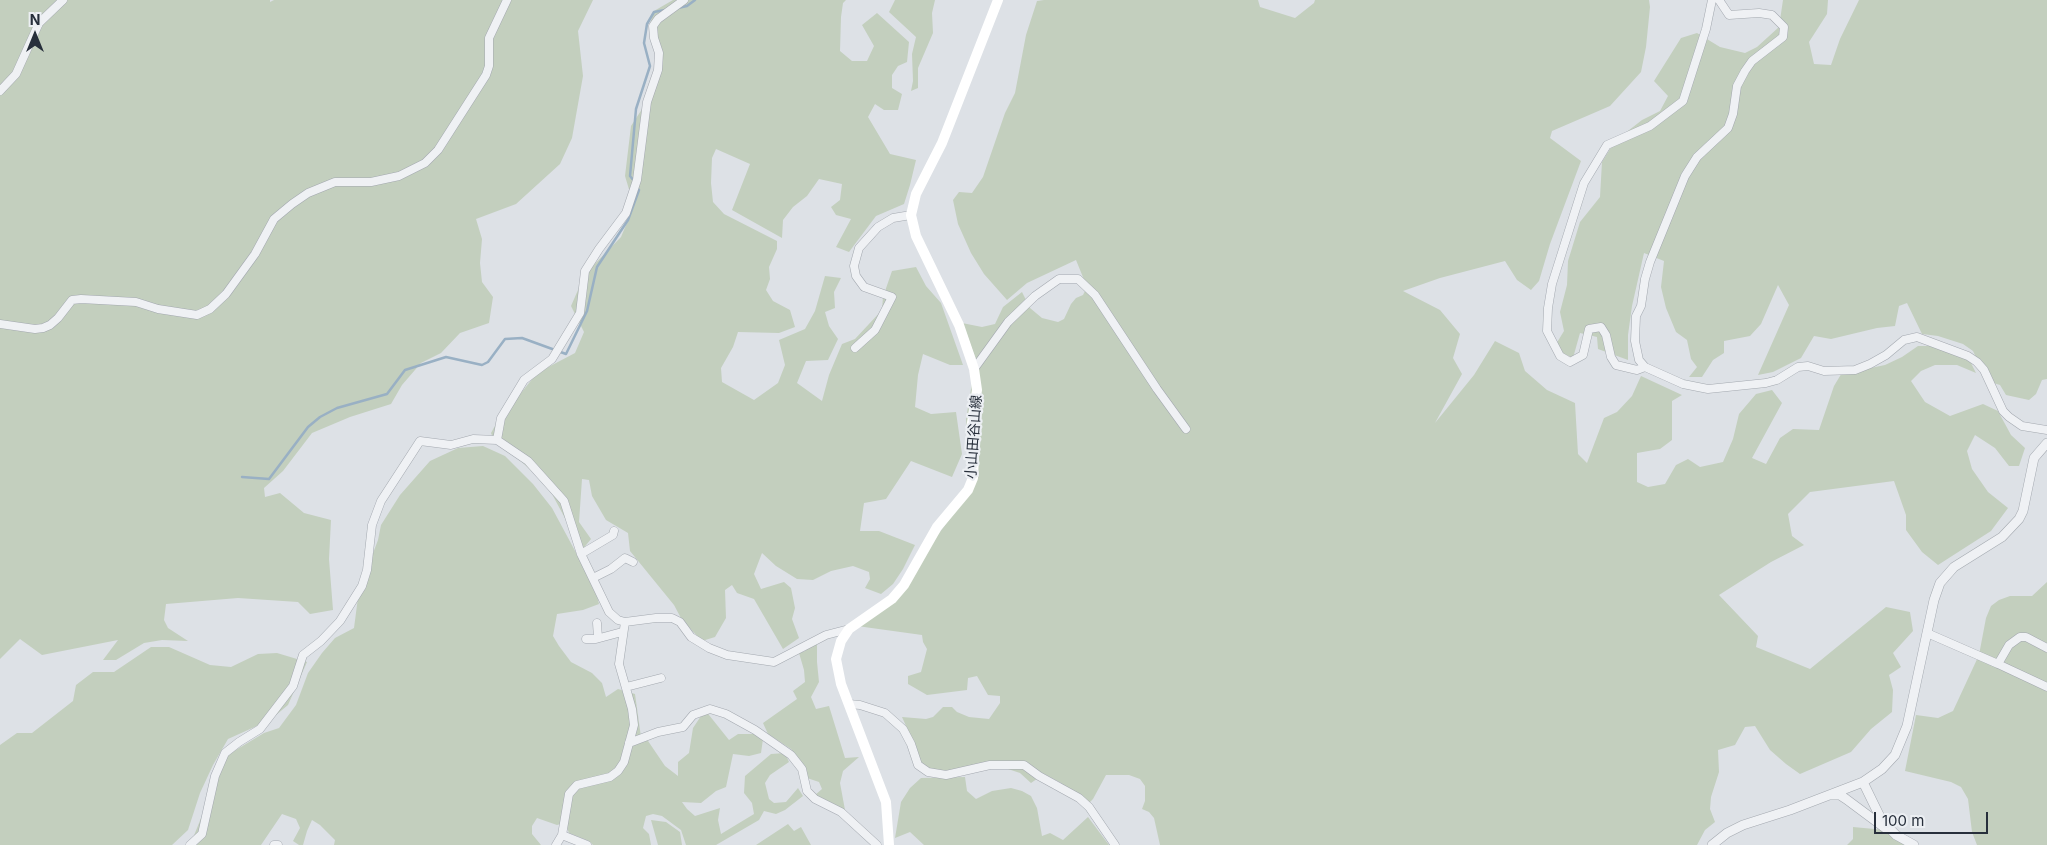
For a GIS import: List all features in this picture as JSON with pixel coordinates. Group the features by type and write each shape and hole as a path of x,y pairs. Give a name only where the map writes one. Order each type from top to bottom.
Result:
{"main road":[{"name":"小山田谷山線","path":"890,842 886,802 838,676 836,659 841,641 849,629 892,599 904,585 937,527 971,484 974,457 971,429 977,390 974,369 965,339 916,236 912,216 916,194 942,143 998,0"}],"street":[{"path":"0,91 16,74 39,23 63,0"},
{"path":"0,324 35,329 43,328 58,318 72,300 81,299 136,302 158,309 197,314 210,309 226,294 255,254 274,219 292,204 308,193 335,182 371,182 399,176 425,163 438,150 486,75 490,66 489,38 507,0"},
{"path":"497,440 501,418 524,380 552,359 580,313 585,271 626,213 637,180 647,102 658,70 659,53 654,38 653,26 658,19 684,0"},
{"path":"1645,367 1636,370 1616,365 1611,357 1606,335 1601,327 1589,329 1583,355 1570,362 1560,356 1547,331 1552,284 1584,183 1607,145 1650,126 1684,101 1706,29 1712,0"},
{"path":"1719,0 1729,15 1759,13 1772,15 1784,27 1783,37 1752,61 1745,70 1737,86 1733,114 1728,128 1697,157 1684,176 1645,278 1642,306 1636,316 1636,357 1645,367 1683,384 1708,389 1777,380 1798,367 1808,366 1824,371 1855,370 1886,355 1904,340 1917,337 1968,356 1977,362 1984,370 2003,411 2009,417 2022,426 2047,430"},
{"path":"855,348 876,330 892,297 864,287 856,276 854,266 859,248 878,227 893,218 912,216"},
{"path":"974,369 1008,322 1034,296 1059,279 1078,279 1095,295 1157,389 1186,429"},
{"path":"190,845 202,834 215,776 225,753 260,729 293,686 303,655 321,641 340,621 362,586 372,525 381,501 420,442 451,445 473,440 497,440 528,460 564,501 581,554 609,612 618,620 625,622 672,618 680,622 691,637 709,648 727,655 774,662 826,635 849,629"},
{"path":"1712,845 1727,833 1743,825 1863,782 1876,774 1895,755 1904,737 1938,589 1947,574 2002,537 2019,519 2023,511 2034,458 2047,443"},
{"path":"581,554 613,535 614,531"},
{"path":"593,578 611,569 626,558 633,562"},
{"path":"556,845 562,835 570,794 577,785 610,776 618,771 624,762 634,725 620,664 622,632 625,622"},
{"path":"597,623 598,638"},
{"path":"586,639 622,632"},
{"path":"1927,633 2047,687"},
{"path":"1998,664 2009,645 2020,637 2026,637 2047,648"},
{"path":"626,688 661,678"},
{"path":"849,704 860,705 885,713 902,729 911,744 918,765 928,772 946,775 990,765 1024,764 1039,776 1079,798 1089,807 1115,845"},
{"path":"629,742 658,732 683,727 693,715 710,709 726,714 755,730 790,755 802,769 807,791 815,799 840,812 878,845 890,842"},
{"path":"1863,782 1878,815 1896,835"},
{"path":"1830,795 1846,798 1896,835 1914,845"},
{"path":"562,835 587,845"}],"green space":[{"path":"0,0 270,0 270,2 274,0 593,0 578,31 583,76 572,138 560,164 516,204 476,219 482,239 480,263 482,282 493,297 489,323 460,333 441,353 421,363 402,385 391,404 350,417 312,433 283,471 264,488 265,497 280,493 304,513 331,520 329,559 333,610 310,614 298,602 238,598 166,604 164,620 168,628 188,641 162,640 144,643 116,660 103,660 118,640 42,655 20,639 0,659"},
{"path":"673,0 846,0 843,3 841,17 840,51 852,61 867,61 874,46 862,25 877,13 909,42 907,62 898,66 892,75 892,88 902,94 898,110 884,110 875,104 868,117 890,154 916,160 910,185 904,204 876,216 849,252 836,247 851,219 836,215 831,207 840,200 842,184 819,179 807,196 793,207 783,220 782,238 732,210 750,164 716,149 712,158 711,183 713,202 724,214 777,241 777,249 769,267 770,279 766,290 773,301 790,310 795,327 779,333 738,332 733,347 721,368 722,382 754,400 778,383 785,365 779,340 805,329 815,311 825,276 841,278 834,292 835,308 825,312 829,326 838,339 828,360 806,361 797,383 822,401 829,375 842,344 855,339 882,310 883,297 892,271 916,267 926,286 941,303 963,365 950,365 923,354 918,375 915,407 931,414 956,412 962,454 952,477 911,461 886,499 864,503 860,531 879,531 915,545 893,584 881,594 865,588 870,579 869,572 853,566 831,571 813,580 797,579 776,566 762,553 754,574 761,589 784,582 791,588 795,608 792,619 799,638 783,649 754,599 737,593 732,585 725,590 726,618 715,637 702,641 682,620 674,605 630,551 628,533 606,520 592,496 589,480 582,479 579,522 591,539 582,550 552,494 538,477 493,438 491,433 504,410 517,398 537,373 575,353 584,332 571,306 585,274 621,237 634,206 625,176 631,126 646,103 658,64 650,23 654,11"},
{"path":"895,0 935,0 932,13 933,33 918,68 918,88 911,91 913,81 912,54 916,37 889,12"},
{"path":"1258,0 1260,7 1295,18 1314,3 1315,0 1649,0 1646,47 1641,72 1610,106 1552,131 1550,138 1581,161 1550,244 1539,281 1531,290 1517,280 1505,261 1440,278 1403,291 1440,310 1460,334 1453,358 1462,374 1435,423 1474,375 1495,341 1519,353 1525,371 1547,390 1575,403 1578,454 1587,463 1604,418 1617,412 1632,396 1641,376 1682,395 1672,401 1672,440 1660,449 1637,453 1637,482 1648,487 1665,484 1676,465 1688,459 1700,467 1723,462 1733,439 1739,414 1756,394 1772,390 1782,403 1752,458 1766,464 1780,438 1793,429 1819,430 1834,386 1843,371 1861,370 1885,365 1902,357 1918,346 1931,346 1969,359 1976,373 1957,365 1935,365 1921,371 1911,381 1925,402 1950,416 1983,404 1998,411 2011,435 2025,448 2019,466 2009,466 1995,448 1975,435 1967,451 1972,469 1988,492 2008,508 1991,531 1938,565 1922,552 1906,530 1906,515 1894,481 1810,492 1788,514 1792,536 1804,545 1771,562 1719,595 1758,636 1756,647 1810,669 1886,607 1910,612 1913,631 1893,653 1901,667 1889,675 1893,690 1892,712 1871,729 1851,752 1800,774 1770,750 1755,726 1745,727 1735,745 1718,750 1719,772 1711,797 1710,809 1715,822 1705,830 1697,845 1160,845 1154,818 1149,812 1142,809 1145,801 1145,786 1140,779 1129,775 1106,775 1093,799 1084,808 1061,783 1044,774 1031,783 1020,773 1005,768 943,771 928,768 919,762 915,746 902,717 926,719 933,717 943,707 952,707 957,712 969,717 989,719 1000,703 1000,696 988,695 977,676 968,678 967,690 927,695 908,684 908,676 921,672 927,649 922,635 857,626 900,586 971,490 966,419 976,359 962,323 982,327 995,324 1003,307 1022,292 1030,308 1042,318 1058,322 1064,319 1071,304 1076,298 1083,295 1087,287 1076,260 1027,283 1007,300 984,274 971,253 958,224 953,200 959,192 972,193 983,177 1005,113 1015,93 1026,35 1037,1"},
{"path":"1783,0 1828,0 1827,14 1809,42 1814,64 1831,65 1840,39 1859,0 2047,0 2047,379 2042,380 2036,394 2029,400 2006,395 2000,385 1987,381 1973,351 1963,344 1938,336 1922,334 1907,303 1899,306 1895,326 1877,328 1831,339 1814,336 1801,358 1773,372 1758,375 1789,305 1778,285 1761,324 1750,336 1724,341 1724,353 1713,360 1702,377 1689,377 1697,367 1691,359 1687,340 1676,332 1666,308 1661,287 1664,261 1644,253 1632,306 1628,335 1628,360 1598,349 1597,337 1580,333 1573,358 1553,349 1564,331 1560,312 1567,285 1568,261 1580,222 1600,197 1602,162 1615,141 1642,120 1660,111 1668,96 1654,81 1681,38 1697,33 1720,47 1745,53 1757,47 1779,27"},
{"path":"483,446 505,456 533,484 552,508 595,588 599,604 583,610 557,614 553,636 571,662 592,673 602,683 606,697 618,689 635,694 641,737 646,738 665,766 678,776 678,762 689,753 693,728 705,710 729,740 738,734 754,734 763,739 761,753 749,756 733,754 726,787 716,791 701,803 682,802 687,809 695,816 720,808 718,820 721,834 754,814 752,803 744,793 745,776 771,754 785,753 789,762 770,775 765,783 769,799 774,803 786,802 798,788 803,796 785,810 776,814 764,811 759,820 716,845 686,845 681,830 662,816 653,814 646,816 643,828 649,834 651,845 593,845 589,841 569,833 565,823 557,825 537,818 532,826 532,834 541,845 334,845 335,840 312,820 303,845 299,845 293,841 300,828 296,819 282,814 261,845 186,845 193,838 226,756 264,733 279,728 296,705 308,673 322,653 335,638 354,628 359,590 378,540 381,525 400,495 430,461 458,448"},
{"path":"2047,582 2047,845 1977,845 1972,832 1968,799 1961,787 1951,782 1905,771 1916,715 1938,718 1953,711 1979,655 1986,618 1991,606 1999,600 2010,596 2032,596"},
{"path":"817,639 819,682 811,697 816,709 829,706 845,758 859,757 843,771 840,783 845,810 815,795 822,789 819,782 807,778 805,767 791,749 768,734 763,723 797,699 793,691 805,682 799,653 805,651"},
{"path":"151,647 169,647 210,665 231,667 258,654 277,653 307,662 288,705 270,720 228,739 200,793 188,830 172,845 0,845 0,745 17,733 32,733 73,701 76,685 93,672 114,672"},
{"path":"965,777 967,791 976,799 992,791 1011,788 1031,796 1037,808 1042,836 1050,833 1063,840 1088,817 1109,845 924,845 910,832 895,838 901,802 910,788 921,778"},
{"path":"651,820 666,822 680,832 682,845 658,845"},
{"path":"788,824 794,831 801,827 811,845 756,845"},
{"path":"1853,827 1885,830 1907,845 1847,845 1853,839"}],"waterway":[{"path":"678,8 687,6 695,0"},
{"path":"634,181 630,176 636,109 650,66 644,43 647,24 654,12 665,10"},
{"path":"242,477 269,479 308,427 320,417 337,408 387,394 405,370 446,357 482,365 488,362 505,339 522,338 566,354 587,311 597,267 628,220 639,190 636,186"}]}
